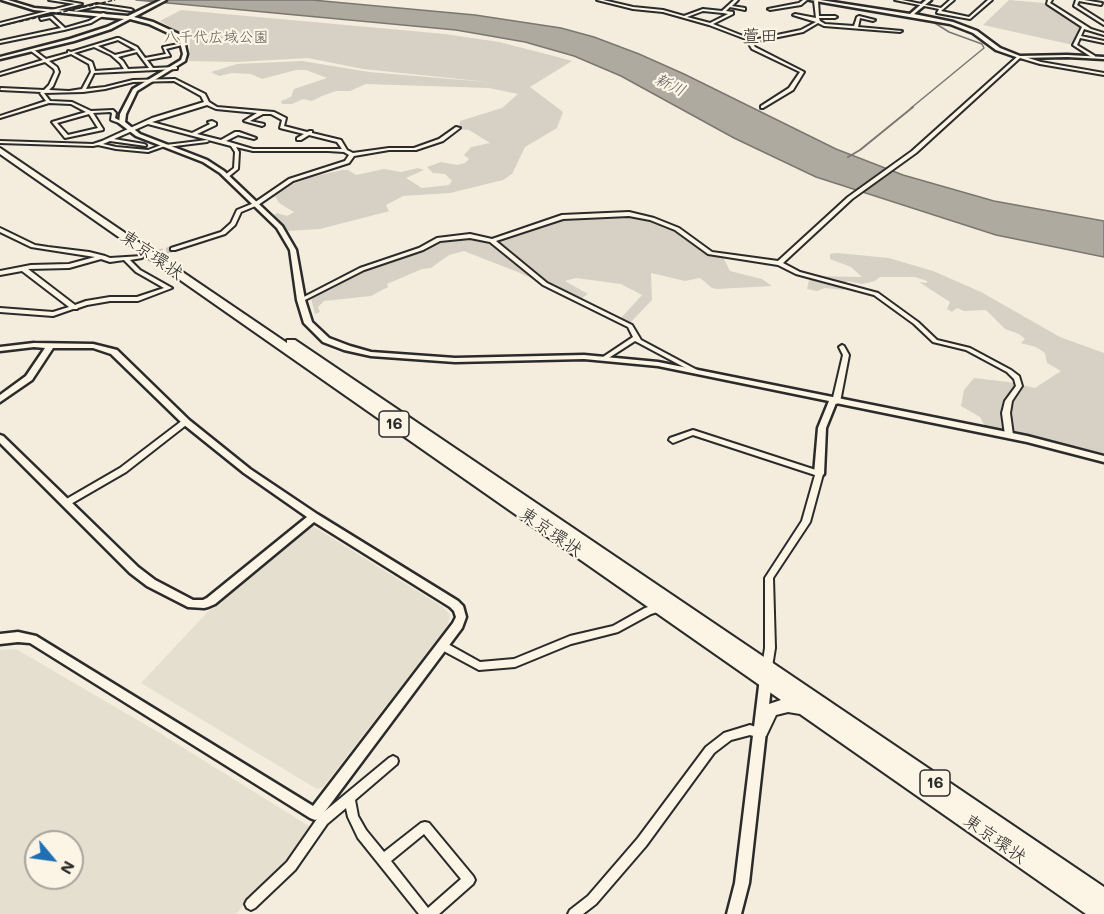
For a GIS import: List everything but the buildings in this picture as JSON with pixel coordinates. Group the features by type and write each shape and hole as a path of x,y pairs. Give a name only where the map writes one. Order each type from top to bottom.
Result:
{"highway":[{"name":"東京環状","path":"0,142 665,605"},
{"name":"東京環状","path":"0,150 766,674 1104,898"},
{"name":"東京環状","path":"766,674 804,708 1102,914"},
{"path":"760,732 771,710 788,705 804,708"}],"street":[{"path":"4,0 27,8 53,12 132,14"},
{"path":"0,26 80,4 51,0"},
{"path":"0,58 72,40 155,6 164,0"},
{"path":"599,0 683,16 753,41 802,31 818,20"},
{"path":"611,3 620,0"},
{"path":"723,12 736,0"},
{"path":"771,9 800,4 804,0"},
{"path":"812,0 911,15 969,29 998,49 1020,57 1040,63 1104,74"},
{"path":"897,0 942,9"},
{"path":"911,15 929,0"},
{"path":"952,0 938,12 969,18 990,0"},
{"path":"1050,0 1048,3 1065,15 1087,28 1104,34"},
{"path":"1065,15 1087,14 1096,13 1103,5 1078,0 1075,6 1087,14 1103,23"},
{"path":"816,1 818,20 824,25 900,31"},
{"path":"66,13 97,5 132,14 181,37 184,44 183,61 176,68 135,90 123,114 122,123"},
{"path":"729,6 744,9"},
{"path":"683,16 703,10 732,13 710,24"},
{"path":"0,42 90,22 104,14"},
{"path":"795,15 818,20 835,17"},
{"path":"0,26 51,17 64,29"},
{"path":"856,27 859,17 873,20"},
{"path":"0,19 9,22"},
{"path":"1087,28 1083,28 1075,45 1094,57"},
{"path":"1079,37 1104,42"},
{"path":"0,74 118,39 138,51 152,69"},
{"path":"753,41 751,44 753,48 802,72 789,91 763,107"},
{"path":"145,59 169,55 164,48 184,44"},
{"path":"94,45 115,56 126,70"},
{"path":"32,50 53,64 57,72 51,86 42,93 49,102"},
{"path":"115,56 138,51"},
{"path":"69,52 91,63 93,72 83,91"},
{"path":"779,263 854,196 893,168 1020,57 1104,58"},
{"path":"93,72 176,68"},
{"path":"0,89 83,91 153,80 179,80 203,95 207,103 222,110 262,112 281,117 284,119 282,127 310,132 339,141 345,151 352,155 389,148 414,150 441,140 458,128"},
{"path":"0,117 49,102 72,103 90,112 101,129 67,137 54,122 90,112 111,111 114,113 114,118 130,130 205,161 227,177 280,227 293,250 301,300 308,323 316,333 347,348 371,354 455,360 605,358 658,364 835,402 1009,435 1104,459"},
{"path":"99,144 147,122 207,103"},
{"path":"262,112 246,121 262,125"},
{"path":"147,122 253,150 345,151"},
{"path":"193,134 214,124 210,122"},
{"path":"300,139 310,132"},
{"path":"0,142 32,145 99,144 148,151 166,146 220,141 237,133 254,138"},
{"path":"110,140 144,145"},
{"path":"227,177 236,169 237,152 232,144"},
{"path":"173,249 223,233 233,224 239,211 255,204 291,180 347,162 352,155"},
{"path":"492,241 562,217 629,214 677,229 710,253 779,263 798,273 876,294 916,322 935,341 968,349 1009,371 1017,378 1019,386 1009,401 1006,412 1009,435"},
{"path":"0,231 33,246 127,260 140,257"},
{"path":"301,300 362,269 414,252 439,239 470,236 492,241 545,284 630,326 635,338 701,374"},
{"path":"0,273 22,268 69,266 103,257"},
{"path":"0,310 53,314 110,299 138,299 168,288 138,271 127,260"},
{"path":"22,268 75,308"},
{"path":"605,358 635,338"},
{"path":"0,349 34,345 93,346 114,352 186,422 247,471 314,517 459,609 461,617 458,625 319,817 291,866 251,904"},
{"path":"0,399 29,378 50,346"},
{"path":"734,914 742,883 770,648 770,579 806,522 819,474 822,428 835,402 846,355 842,347"},
{"path":"66,503 129,467 186,422"},
{"path":"674,440 693,432 819,474"},
{"path":"0,438 139,575 192,604 211,601 314,517"},
{"path":"442,646 479,666 515,663 570,640 615,629 648,611 665,605"},
{"path":"0,639 18,637 32,639 319,817"},
{"path":"574,914 592,900 642,842 710,750 729,736 750,730 760,732"},
{"path":"319,817 349,799 393,761"},
{"path":"349,799 353,817 362,834 383,860 428,914 469,880 425,827 383,860"}],"shaded area":[{"path":"311,525 443,607 450,615 448,625 323,787 317,789 141,683 217,602"},
{"path":"16,649 158,732 312,828 279,871 236,914 0,914 0,650"}],"green space":[{"path":"1009,0 1044,3 1087,28 1083,28 1073,45 983,25"},
{"name":"八千代広域公園","path":"181,10 445,34 499,42 550,55 572,61 530,87 563,112 557,128 525,147 512,174 503,180 450,193 403,196 386,205 389,211 386,212 320,229 288,231 274,215 277,213 287,216 294,212 279,203 275,196 293,184 312,177 342,170 348,170 356,175 384,169 401,172 418,168 424,170 406,178 422,188 449,185 452,181 445,174 433,173 427,167 441,162 457,165 465,163 469,159 464,155 471,147 490,143 469,130 459,129 460,121 502,108 518,94 489,88 366,84 350,91 336,91 312,101 303,99 292,104 282,104 281,101 291,97 294,89 327,78 306,70 296,70 262,79 251,74 232,73 219,76 211,72 237,64 302,61 369,72 498,83 363,69 308,58 236,62 189,61 190,39 160,21"},
{"path":"627,214 675,230 706,252 723,257 730,271 762,279 772,286 717,289 712,288 700,278 685,281 651,273 652,300 629,324 620,319 642,295 621,284 576,278 565,281 588,294 579,300 464,251 449,255 431,268 422,269 387,284 388,287 371,296 324,301 318,307 320,312 315,314 311,298 364,269 423,250 448,238 469,237 499,244 501,239 550,221 572,217"},
{"path":"830,254 889,258 933,271 981,292 1060,337 1104,353 1104,455 986,428 980,417 961,406 964,390 974,378 1035,388 1061,371 1047,363 1045,353 1036,347 1021,343 1025,339 1005,329 986,310 964,311 957,308 952,312 947,309 950,302 919,282 927,283 927,281 915,277 880,277 875,281 862,284 847,281 844,290 807,289 809,280 814,276 862,277 851,267 830,259"}],"water":[{"name":"新川","path":"136,0 312,0 475,15 561,28 594,37 639,54 836,149 903,175 994,201 1104,221 1104,257 996,235 816,177 734,138 621,76 574,56 525,42 456,30"}],"waterway":[{"path":"911,108 984,48 982,44 949,32 930,20"},
{"path":"848,157 913,107"}],"tunnel":[{"path":"140,257 173,249"}],"railway":[{"path":"0,26 115,0"}],"district":[{"name":"萱田","path":"760,36"}]}
